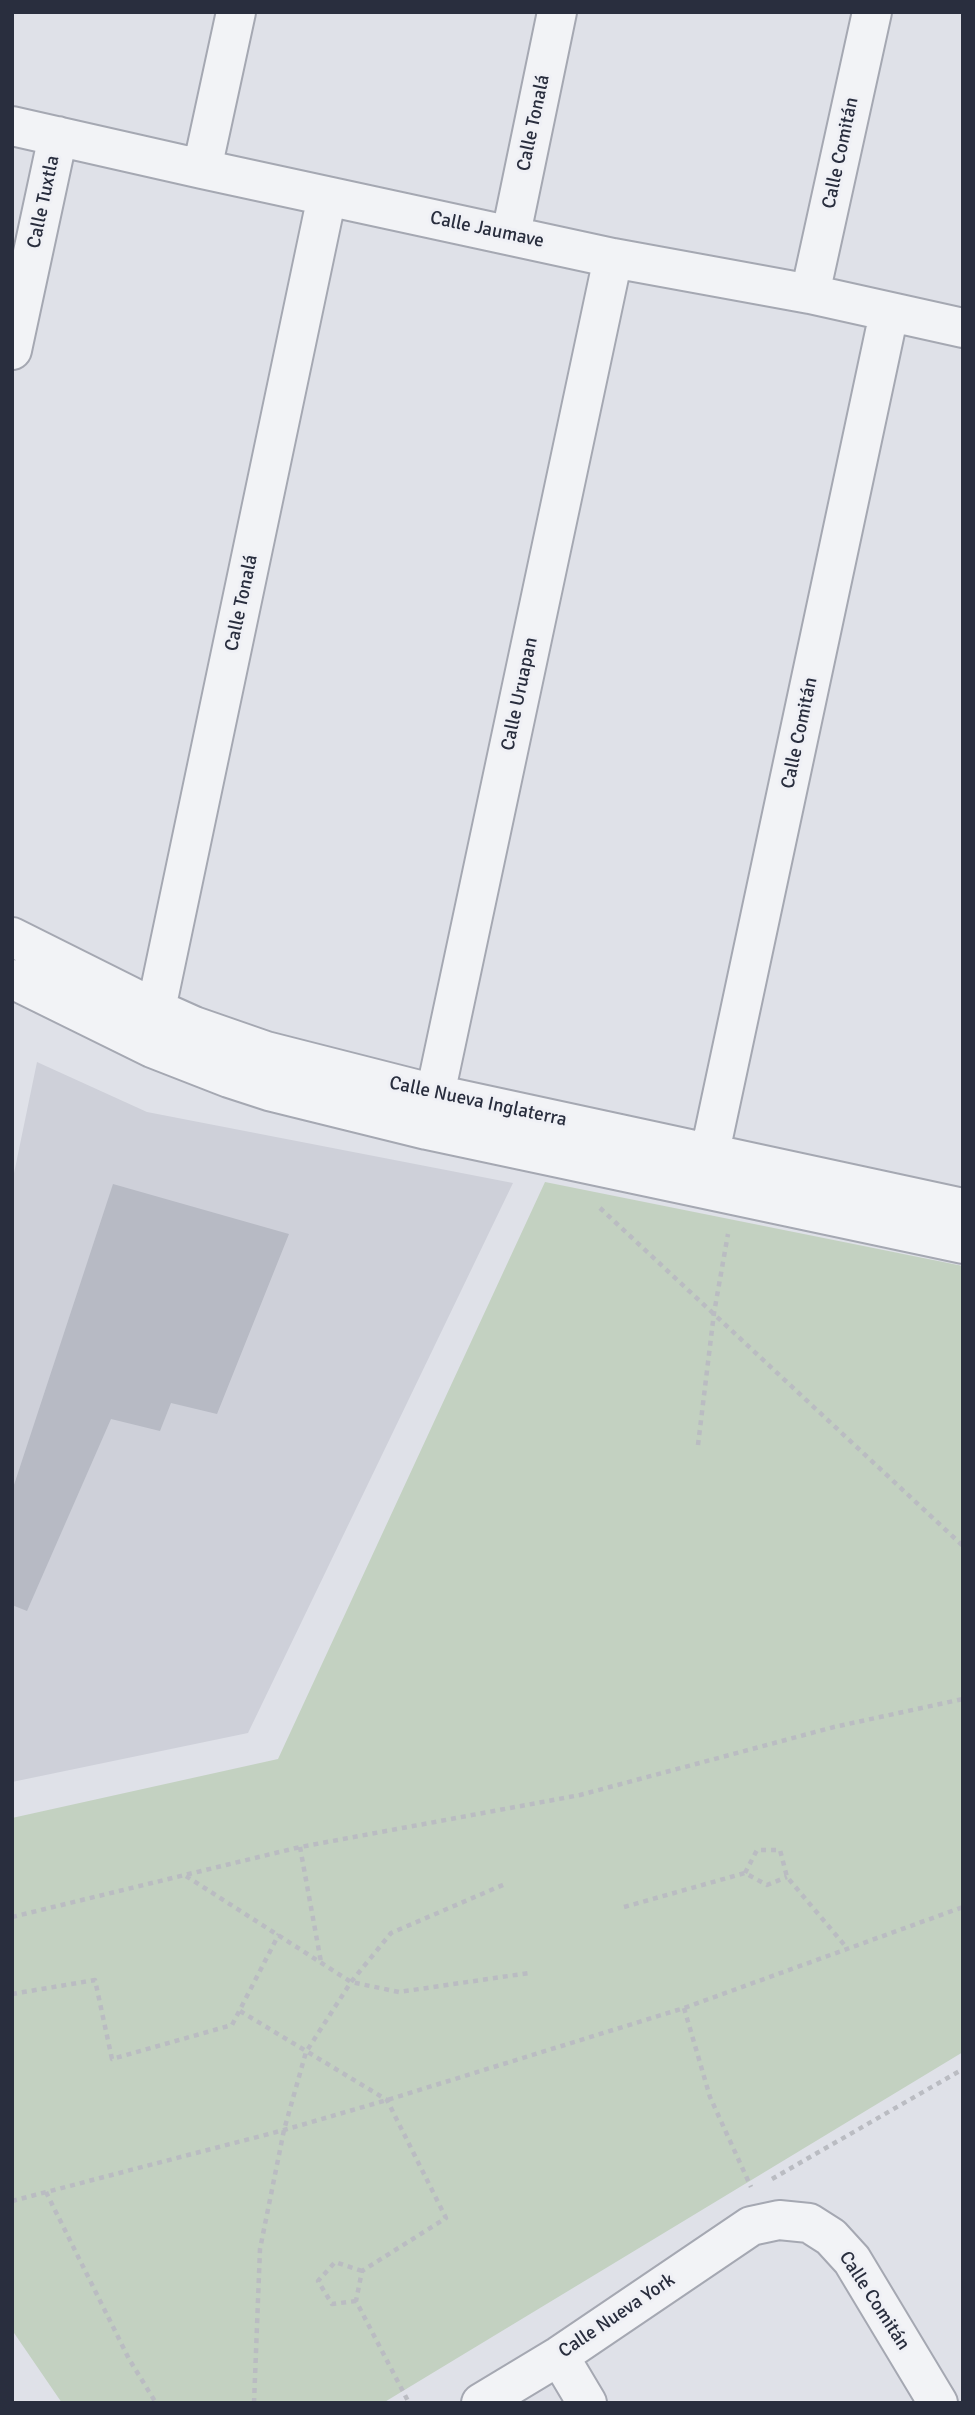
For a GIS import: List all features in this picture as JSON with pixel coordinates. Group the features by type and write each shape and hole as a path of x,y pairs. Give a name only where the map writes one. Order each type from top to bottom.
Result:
{"street":[{"path":"202,169 236,12"},
{"name":"Calle Tonalá","path":"511,234 557,12"},
{"name":"Calle Comitán","path":"810,294 872,12"},
{"name":"Calle Jaumave","path":"12,126 613,258 810,294 963,328"},
{"name":"Calle Tuxtla","path":"12,350 58,136"},
{"name":"Calle Tonalá","path":"156,1009 327,196"},
{"name":"Calle Uruapan","path":"431,1112 613,258"},
{"name":"Calle Comitán","path":"710,1153 889,313"},
{"name":"Calle Nueva Inglaterra","path":"12,937 203,1030 431,1112 735,1196 963,1244"},
{"name":"Calle Nueva Inglaterra","path":"12,979 152,1048 269,1091 710,1153 963,1208"},
{"name":"Calle Comitán","path":"761,2212 809,2223 831,2237 852,2260 938,2403"},
{"name":"Calle Nueva York","path":"481,2403 559,2356 761,2212"},
{"path":"559,2356 587,2403"}],"path":[{"path":"698,1446 714,1313 735,1196"},
{"path":"598,1206 963,1546"},
{"path":"12,1917 300,1847 580,1795 834,1727 963,1699"},
{"path":"300,1847 321,1962"},
{"path":"746,1873 757,1850 780,1850 787,1877 847,1948"},
{"path":"624,1907 746,1873 767,1885 787,1877"},
{"path":"186,1876 351,1982 399,1992 529,1973"},
{"path":"254,2403 260,2249 284,2130 306,2052 351,1982 391,1933 505,1884"},
{"path":"12,2201 284,2130 387,2100 684,2008 963,1907"},
{"path":"12,1994 94,1980 112,2059 232,2025 279,1934"},
{"path":"684,2008 710,2098 761,2212 963,2069"},
{"path":"240,2011 387,2100 446,2218 362,2271 356,2301 409,2403"},
{"path":"46,2192 129,2359 156,2403"},
{"path":"356,2301 332,2304 318,2281 335,2262 362,2271"}],"shaded area":[{"path":"37,1062 147,1112 513,1183 248,1733 12,1782 12,1183"}],"green space":[{"path":"545,1182 963,1266 963,2052 383,2403 62,2403 12,2330 12,1818 278,1759"}],"building":[{"path":"113,1184 289,1234 217,1414 171,1403 160,1431 111,1419 27,1611 12,1605 12,1491"}]}
